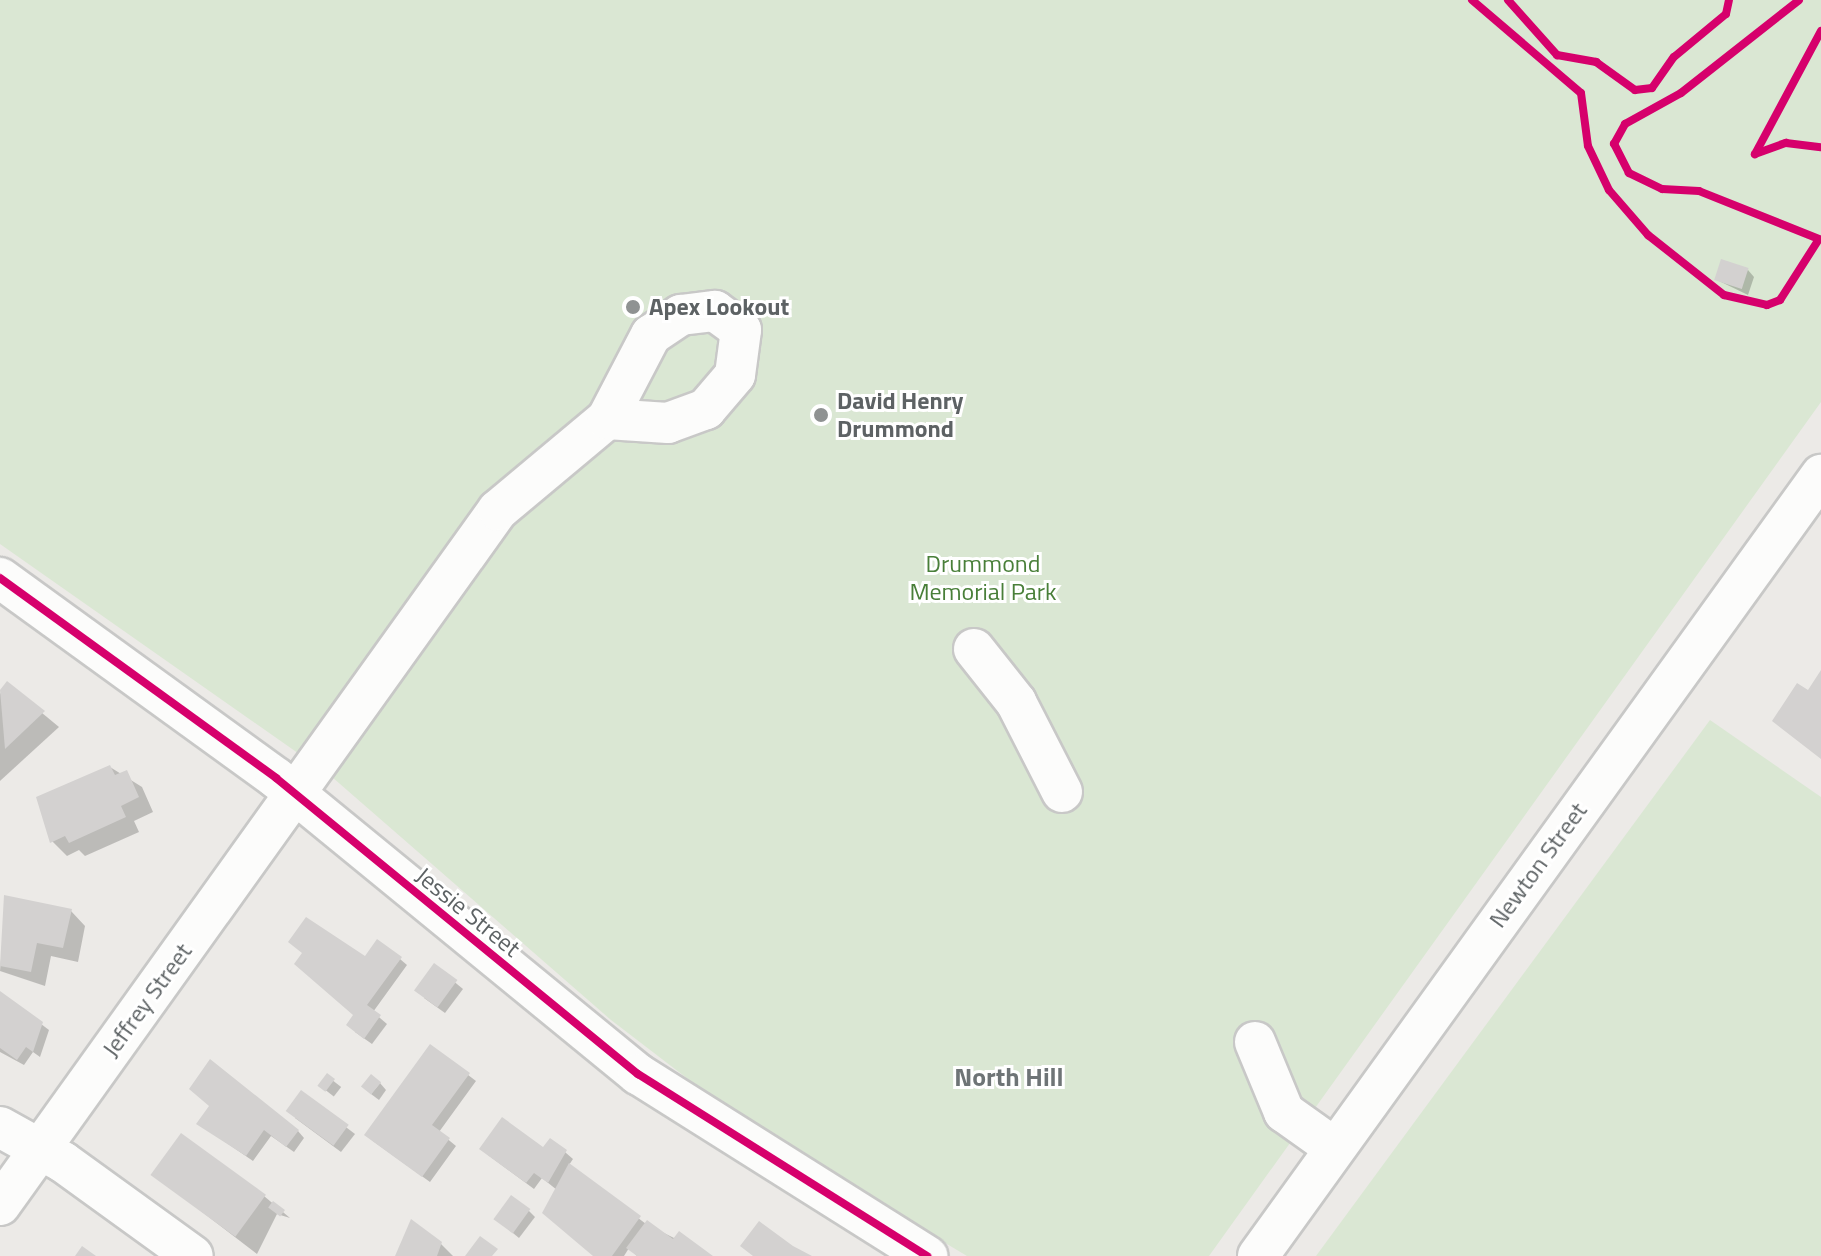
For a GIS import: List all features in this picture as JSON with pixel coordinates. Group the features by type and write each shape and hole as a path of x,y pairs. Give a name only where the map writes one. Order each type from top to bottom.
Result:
{"street":[{"name":"Jeffrey Street","path":"0,1205 498,510 607,419"},
{"name":"Newton Street","path":"1258,1256 1333,1147 1821,475"},
{"name":"Jessie Street","path":"0,578 294,796 638,1074 927,1256"},
{"path":"974,649 1016,702 1062,792"},
{"path":"1255,1042 1284,1112 1333,1147"},
{"path":"0,1127 39,1150 193,1256"}],"green space":[{"name":"Drummond Memorial Park","path":"0,0 1821,0 1821,402 1209,1256 967,1256 748,1125 611,1020 332,777 0,544"},
{"path":"1710,720 1821,797 1821,1256 1316,1256"}],"building":[{"path":"1721,259 1749,268 1742,289 1714,280"},
{"path":"1821,670 1821,759 1772,721 1797,683 1808,690"},
{"path":"7,681 45,711 5,749 0,690"},
{"path":"110,765 115,775 127,770 139,797 121,806 126,817 69,843 65,836 50,843 36,797"},
{"path":"4,895 72,909 63,948 37,943 31,972 0,966"},
{"path":"306,917 365,956 377,939 402,957 367,1005 381,1015 364,1039 346,1025 353,1015 294,964 302,953 288,942"},
{"path":"434,963 457,980 437,1008 414,991"},
{"path":"0,991 43,1022 33,1052 26,1047 17,1060 0,1048"},
{"path":"430,1044 470,1073 432,1125 450,1138 422,1177 364,1135"},
{"path":"210,1059 299,1130 286,1147 264,1130 246,1156 196,1124 209,1106 189,1089"},
{"path":"327,1073 335,1079 325,1092 317,1086"},
{"path":"371,1074 381,1082 371,1095 361,1086"},
{"path":"301,1090 349,1125 333,1146 286,1111"},
{"path":"502,1117 543,1147 550,1138 567,1150 548,1183 534,1173 526,1183 479,1149"},
{"path":"181,1133 266,1195 235,1237 150,1175"},
{"path":"569,1163 641,1216 612,1256 593,1256 542,1213"},
{"path":"511,1195 530,1209 513,1233 493,1219"},
{"path":"273,1201 285,1210 280,1216 268,1207"},
{"path":"411,1219 442,1242 437,1256 395,1256"},
{"path":"647,1220 673,1239 679,1231 713,1256 637,1256 626,1248"},
{"path":"759,1221 812,1256 753,1256 740,1246"},
{"path":"480,1236 498,1249 492,1256 465,1256"},
{"path":"82,1246 96,1256 75,1256"}],"cycle path":[{"path":"1472,0 1581,93 1588,146 1609,190 1648,235 1724,295 1767,305 1780,300 1819,239 1699,191 1662,189 1629,173 1614,144 1625,124 1681,93 1799,0"},
{"path":"1508,0 1557,55 1596,62 1635,90 1652,88 1674,57 1726,14 1729,0"},
{"path":"1821,31 1755,154 1786,143 1821,147"},
{"path":"0,578 276,778 638,1074 927,1256"}],"place":[{"name":"Apex Lookout","path":"633,307"},
{"name":"David Henry Drummond","path":"821,415"}],"district":[{"name":"North Hill","path":"1009,1077"}]}
